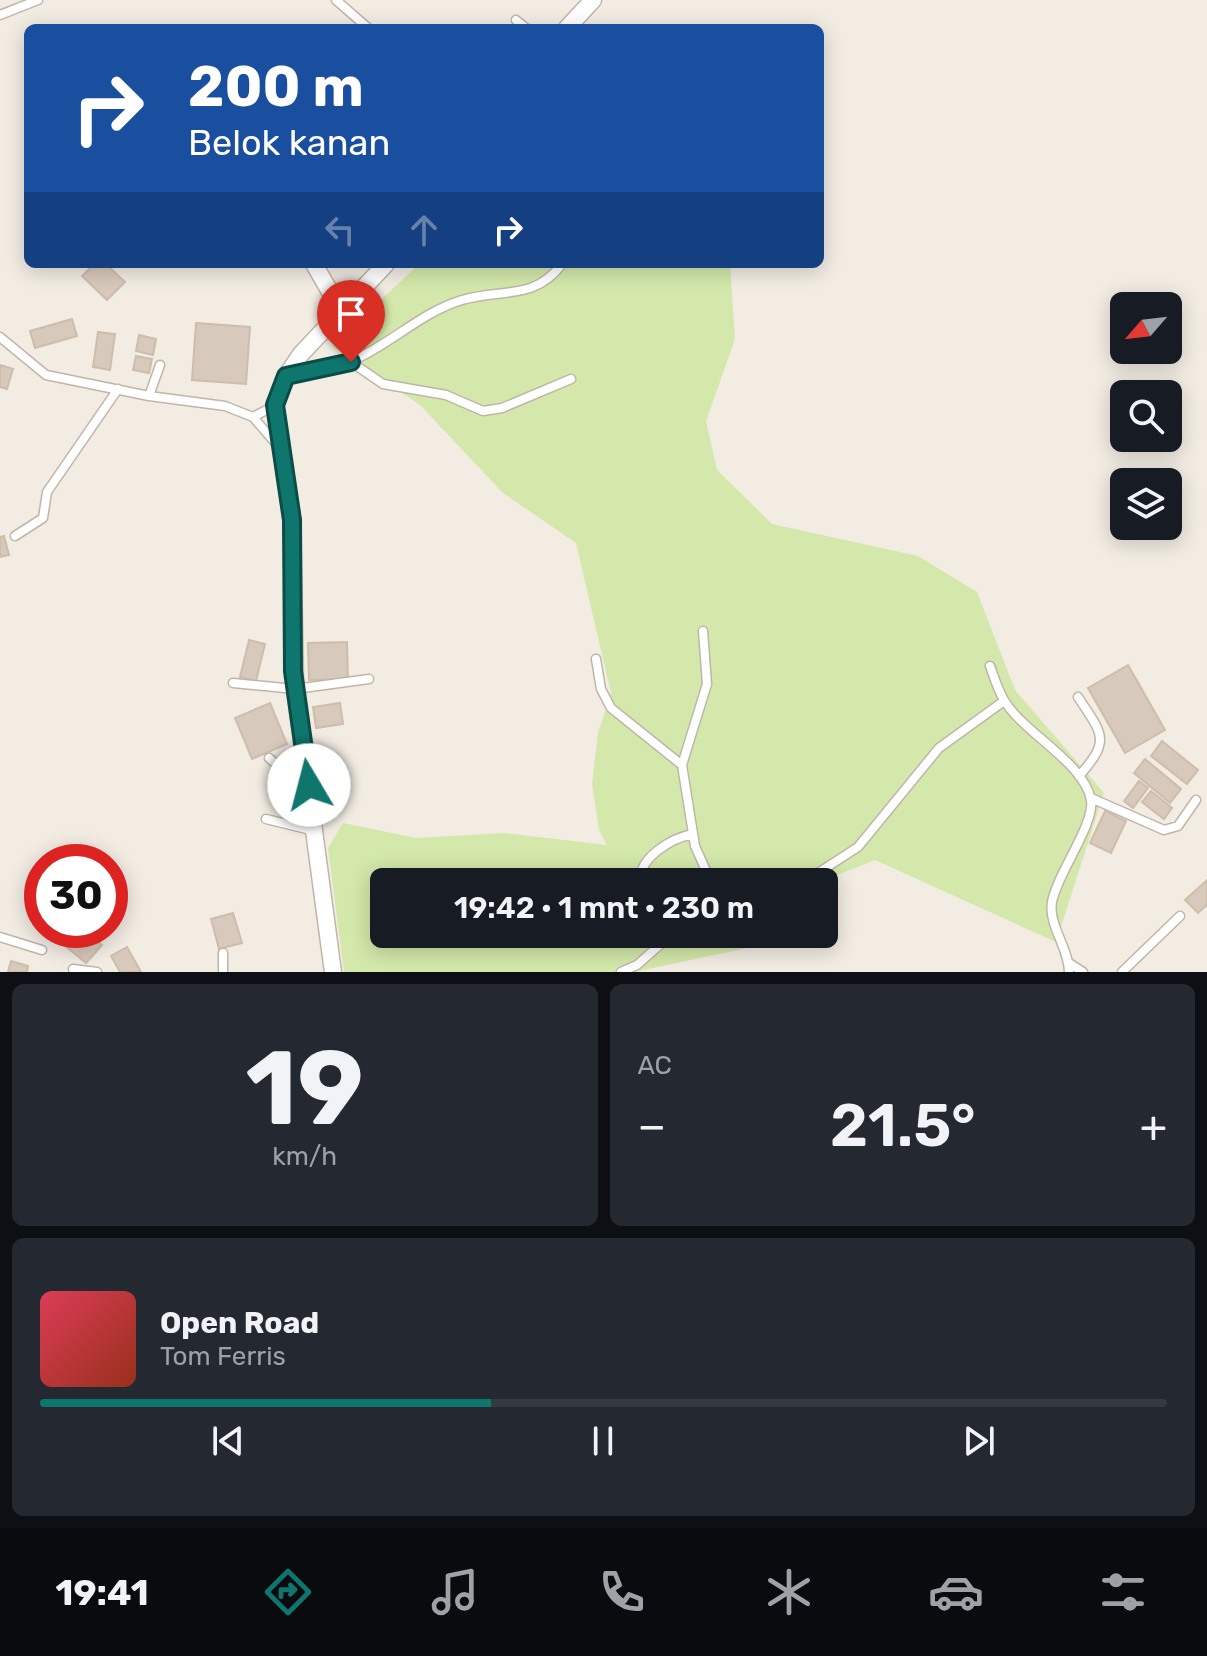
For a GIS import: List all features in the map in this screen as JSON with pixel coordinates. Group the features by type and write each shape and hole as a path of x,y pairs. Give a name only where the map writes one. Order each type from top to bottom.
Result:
{"street":[{"path":"571,24 593,0"},
{"path":"316,268 340,309"},
{"path":"333,972 295,689 292,520 275,405 286,376 340,309 382,268"}],"lane":[{"path":"0,15 38,0"},
{"path":"336,0 363,24"},
{"path":"516,20 521,24"},
{"path":"286,376 351,362 431,313 459,301 543,285 558,268"},
{"path":"0,337 46,375 149,396 225,406 253,417 279,446"},
{"path":"351,362 383,384 446,395 483,411 502,408 571,379"},
{"path":"149,396 160,365"},
{"path":"15,536 43,518 47,492 118,389"},
{"path":"253,417 275,405"},
{"path":"703,631 707,684 682,765 693,834 706,868"},
{"path":"596,659 601,689 611,708 682,765"},
{"path":"990,666 1004,701 1079,776 1091,798 1090,812 1061,873 1052,902 1053,919 1069,967 1083,972"},
{"path":"233,683 295,689 369,679"},
{"path":"1078,697 1099,730 1102,744 1099,754 1079,776"},
{"path":"826,868 858,847 939,748 1004,701"},
{"path":"269,758 295,780 309,785"},
{"path":"1091,798 1164,830 1178,826 1196,800"},
{"path":"266,819 316,832"},
{"path":"640,868 684,836 693,834"},
{"path":"1122,972 1180,916"},
{"path":"0,937 42,950"},
{"path":"621,972 637,965 656,948"},
{"path":"223,953 223,972"},
{"path":"73,969 97,972"}],"green space":[{"path":"415,268 730,268 735,339 706,421 717,470 772,524 918,556 977,592 1015,690 1104,793 1056,942 875,860 838,875 838,868 370,868 370,948 747,948 634,972 344,972 328,848 343,823 416,838 504,833 607,845 599,830 592,784 598,733 611,693 576,543 503,493 420,405 332,346"}],"building":[{"path":"90,268 110,268 125,282 107,300 82,276"},
{"path":"72,319 77,336 35,348 30,331"},
{"path":"196,323 250,327 246,384 192,380"},
{"path":"98,332 115,334 110,370 93,367"},
{"path":"139,335 156,339 153,355 136,351"},
{"path":"136,356 152,359 149,373 133,370"},
{"path":"0,365 13,369 7,389 0,387"},
{"path":"4,536 9,555 0,557 0,537"},
{"path":"249,640 265,644 256,681 240,677"},
{"path":"347,642 348,679 309,680 308,643"},
{"path":"1128,665 1165,730 1125,753 1088,688"},
{"path":"270,703 287,744 252,759 235,718"},
{"path":"340,703 343,724 316,728 313,707"},
{"path":"1162,741 1198,770 1187,784 1151,756"},
{"path":"1145,759 1181,789 1170,803 1134,773"},
{"path":"1139,781 1148,788 1133,808 1124,801"},
{"path":"1151,791 1172,808 1164,819 1142,802"},
{"path":"1105,811 1126,821 1111,853 1090,843"},
{"path":"1207,880 1207,905 1198,913 1185,900"},
{"path":"233,913 242,943 219,949 211,919"},
{"path":"68,948 99,948 86,963"},
{"path":"128,948 141,972 120,972 111,956"},
{"path":"11,961 28,966 27,972 8,972"}],"route":[{"path":"309,785 293,671 292,520 275,405 286,376 351,362"}]}
